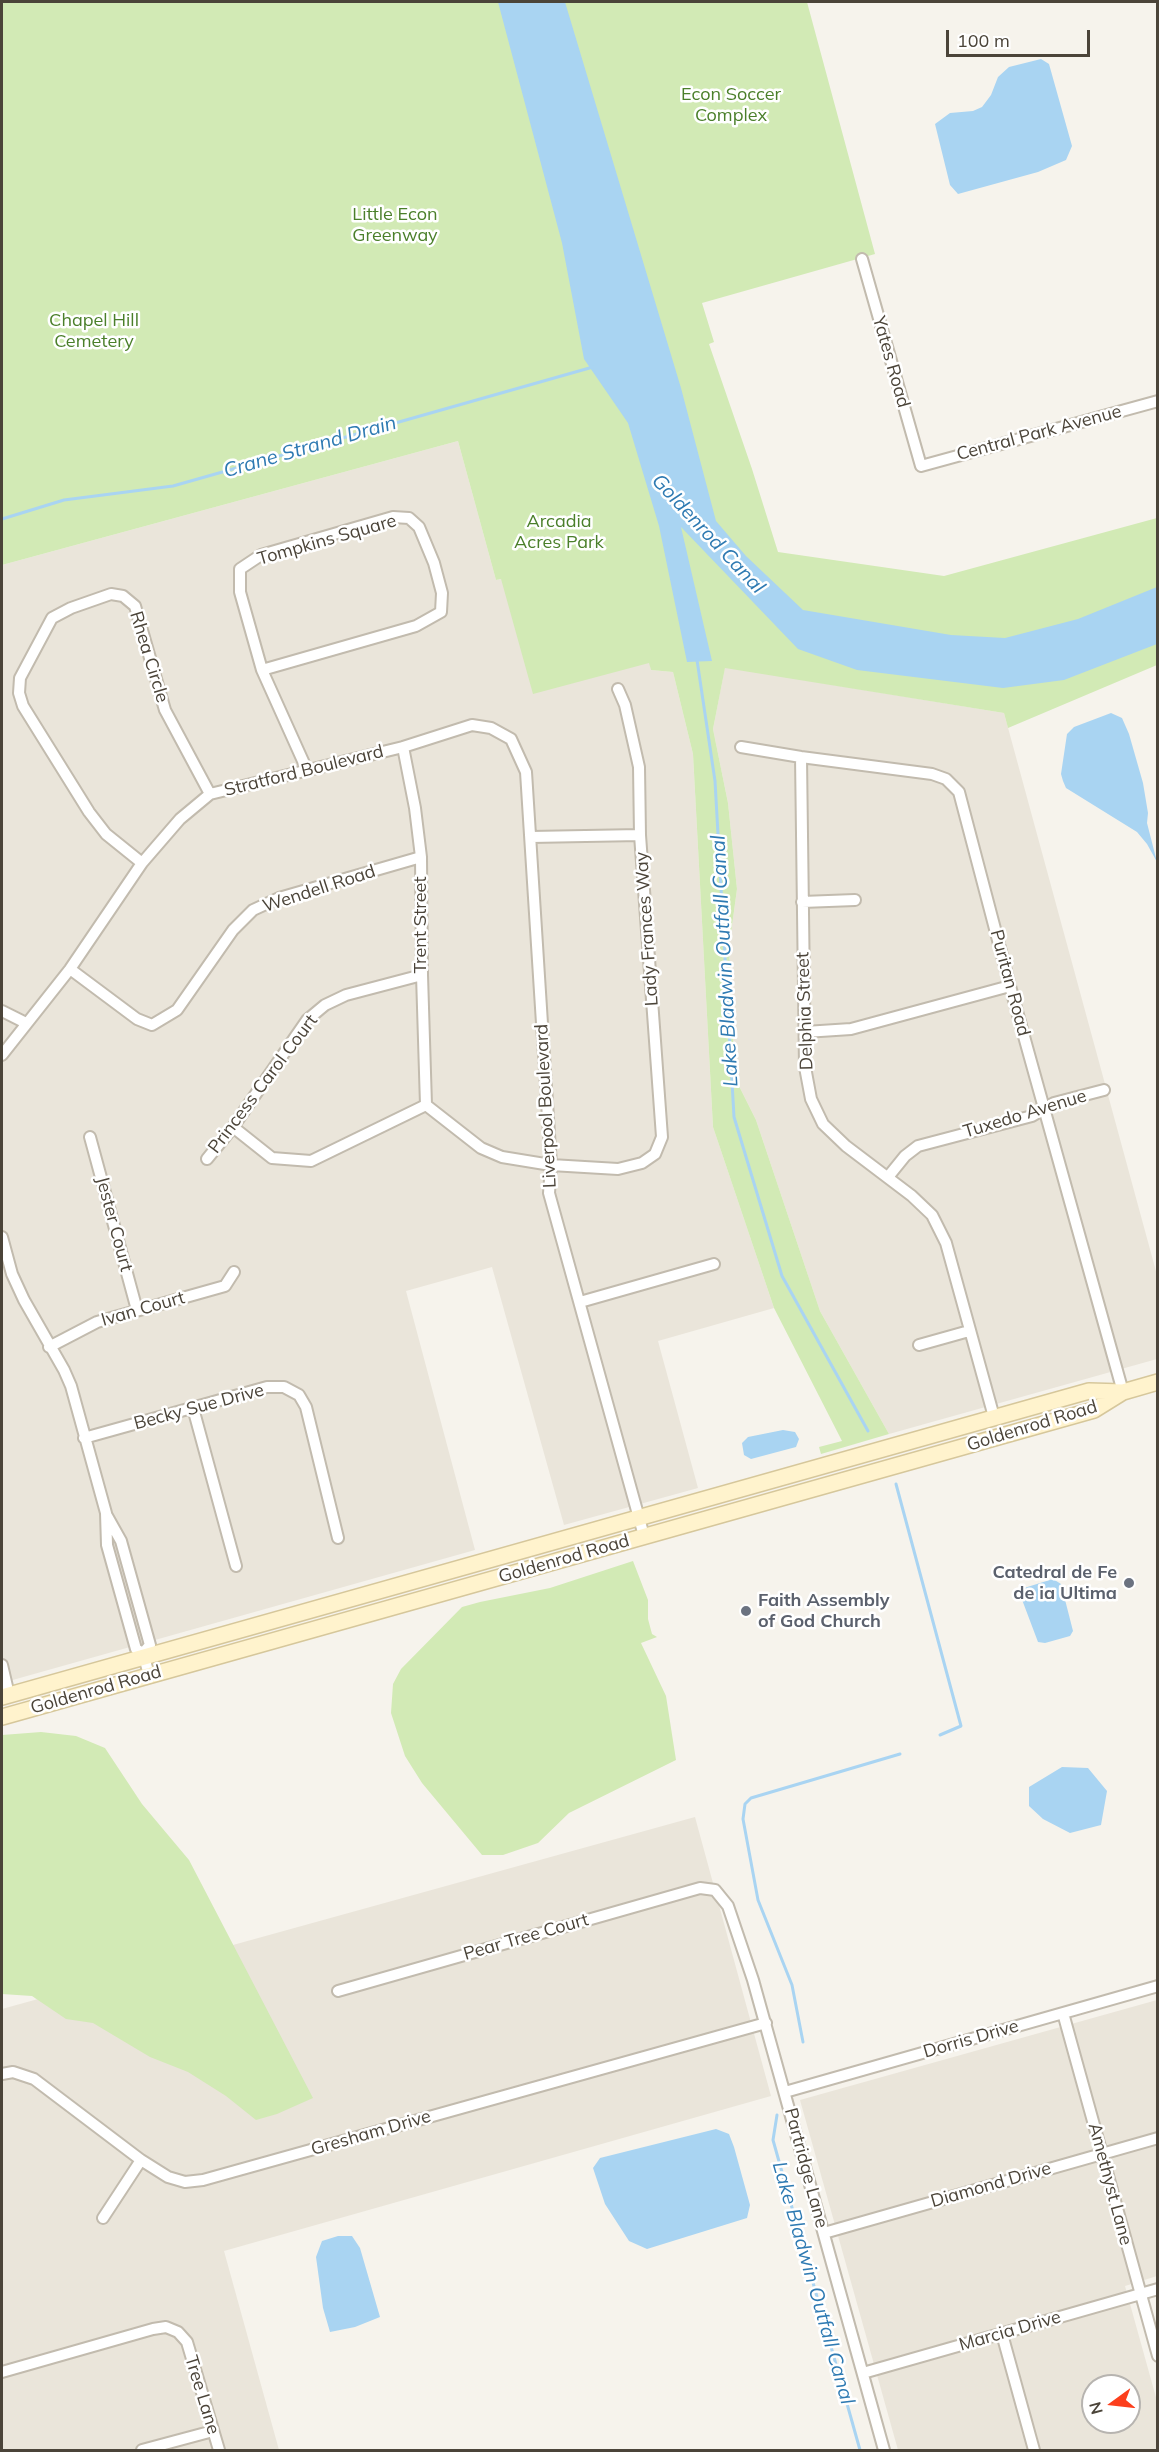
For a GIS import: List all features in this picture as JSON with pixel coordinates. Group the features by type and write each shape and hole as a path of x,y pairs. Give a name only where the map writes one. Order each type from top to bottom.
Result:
{"main road":[{"name":"Goldenrod Road","path":"2,1717 1094,1410 1123,1392 1158,1382"},
{"name":"Goldenrod Road","path":"4,1698 144,1654 1089,1391 1123,1392"},
{"path":"819,1487 826,1475 860,1455"}],"street":[{"name":"Yates Road","path":"862,259 921,466"},
{"name":"Central Park Avenue","path":"921,466 1158,401"},
{"name":"Tompkins Square","path":"262,670 416,626 441,612 442,593 434,563 419,527 409,518 393,517 261,555 240,569 240,592 262,670 308,770"},
{"name":"Rhea Circle","path":"142,863 106,834 89,812 23,706 19,693 20,678 52,618 71,608 111,594 123,596 135,606 165,710 210,794"},
{"name":"Lady Frances Way","path":"551,1165 618,1168 642,1163 655,1154 662,1137 640,835 639,767 625,705 618,690"},
{"name":"Stratford Boulevard","path":"2,1055 70,969 142,863 180,819 210,794 403,747 472,725 491,728 510,740"},
{"name":"Liverpool Boulevard","path":"510,740 526,772 551,1165 549,1193 644,1536"},
{"name":"Trent Street","path":"403,747 415,808 421,857 426,1105"},
{"name":"Puritan Road","path":"741,747 932,774 946,779 959,792 1010,986 1123,1392"},
{"name":"Delphia Street","path":"801,757 805,1067 811,1099 824,1124 846,1146 888,1177 932,1215 946,1243 994,1417"},
{"path":"531,837 640,835"},
{"name":"Wendell Road","path":"70,969 136,1019 152,1024 177,1010 233,930 253,910 279,898 421,857"},
{"path":"802,902 855,900"},
{"name":"Princess Carol Court","path":"207,1159 233,1127 307,1020 325,1005 346,995 422,975"},
{"path":"805,1032 851,1029 1010,986"},
{"path":"2,1011 26,1023"},
{"name":"Tuxedo Avenue","path":"888,1177 905,1156 918,1146 1032,1116 1054,1103 1104,1090"},
{"path":"233,1127 272,1158 311,1161 426,1105 481,1148 502,1157 551,1165"},
{"name":"Jester Court","path":"90,1137 137,1310"},
{"path":"2,1237 4,1253 24,1300 71,1386 106,1514 107,1545 136,1649 144,1654 149,1676"},
{"path":"580,1302 714,1264"},
{"name":"Ivan Court","path":"49,1347 97,1322 225,1286 234,1272"},
{"path":"919,1345 969,1331"},
{"name":"Becky Sue Drive","path":"84,1438 267,1387 284,1387 299,1395 306,1407 338,1538"},
{"path":"192,1408 236,1566"},
{"path":"2,1665 4,1698"},
{"name":"Pear Tree Court","path":"338,1991 700,1888 715,1890"},
{"name":"Partridge Lane","path":"715,1890 728,1906 766,2024 884,2451"},
{"name":"Dorris Drive","path":"785,2092 1158,1986"},
{"name":"Amethyst Lane","path":"1063,2013 1158,2355"},
{"name":"Gresham Drive","path":"2,2074 13,2072 34,2079 141,2160 168,2177 185,2182 203,2180 766,2024"},
{"name":"Diamond Drive","path":"824,2233 1158,2138"},
{"path":"103,2218 141,2160"},
{"name":"Marcia Drive","path":"863,2373 1158,2289"},
{"name":"Tree Lane","path":"2,2372 166,2327 177,2332 186,2342 219,2451"},
{"path":"1002,2334 1034,2451"},
{"path":"142,2451 213,2431"}],"shaded area":[{"path":"458,441 496,580 501,579 650,663 651,670 673,672 693,754 713,1127 774,1308 658,1341 698,1488 564,1525 492,1267 406,1291 475,1550 2,1683 2,565"},
{"path":"725,667 1004,713 1157,1275 1157,1359 889,1434 820,1311 756,1120 735,1078 729,948 737,889 728,803 713,729"},
{"path":"695,1817 771,2096 224,2251 279,2450 2,2450 2,2009"},
{"path":"1157,2000 1157,2276 1125,2286 1157,2401 1157,2450 898,2450 800,2100"}],"green space":[{"name":"Little Econ Greenway","path":"2,2 807,2 875,254 702,303 714,342 709,344 778,552 944,576 1157,518 1157,665 1008,728 1004,713 725,668 713,729 728,803 737,889 729,948 735,1078 756,1120 820,1311 889,1434 821,1454 819,1447 842,1441 774,1308 713,1127 693,754 673,672 651,670 649,663 533,694 501,579 496,580 458,441 2,565"},
{"path":"633,1561 648,1600 648,1619 652,1634 657,1637 641,1643 666,1696 676,1760 569,1813 538,1843 503,1855 482,1855 422,1783 405,1756 391,1713 393,1684 401,1669 462,1607 550,1588"},
{"path":"41,1732 76,1736 105,1748 142,1804 189,1860 313,2098 277,2114 256,2120 226,2096 188,2072 150,2057 93,2023 66,2019 32,1996 2,1994 2,1735"}],"water":[{"name":"Goldenrod Canal","path":"498,2 565,2 681,388 716,521 746,556 803,610 951,635 1005,638 1078,619 1157,587 1157,644 1064,680 1003,688 857,670 798,649 681,527 712,661 687,662 659,526 628,423 584,359 562,243"},
{"path":"1041,59 1049,64 1072,146 1066,160 1038,172 958,194 950,185 935,124 950,113 973,111 982,107 991,95 998,77 1009,67"},
{"path":"1111,713 1122,718 1129,734 1143,783 1148,813 1147,823 1157,862 1137,832 1066,788 1063,781 1061,774 1067,734 1074,727"},
{"path":"783,1430 795,1432 799,1439 796,1447 751,1459 744,1455 742,1443 748,1437"},
{"path":"1053,1579 1061,1584 1073,1631 1070,1636 1045,1643 1038,1642 1021,1597 1024,1588"},
{"path":"1062,1767 1088,1768 1107,1791 1101,1825 1070,1833 1043,1819 1029,1806 1029,1787"},
{"path":"716,2129 729,2134 734,2147 750,2205 747,2218 647,2249 629,2241 605,2204 593,2168 600,2158"},
{"path":"338,2236 352,2236 360,2248 380,2317 355,2327 330,2332 323,2308 316,2257 322,2241"}],"waterway":[{"name":"Crane Strand Drain","path":"2,519 64,500 173,486 593,367"},
{"name":"Lake Bladwin Outfall Canal","path":"697,660 715,781 734,1117 782,1276 868,1431"},
{"name":"Lake Bladwin Outfall Canal","path":"896,1484 961,1726 940,1735"},
{"name":"Lake Bladwin Outfall Canal","path":"803,2042 792,1985 758,1900 743,1819 745,1804 751,1798 900,1754"},
{"name":"Lake Bladwin Outfall Canal","path":"777,2115 773,2140 860,2450"}],"place":[{"name":"Catedral de Fe de ia Ultima","path":"1129,1583"},
{"name":"Faith Assembly of God Church","path":"746,1611"}],"park label":[{"name":"Econ Soccer Complex","path":"731,106"},
{"name":"Chapel Hill Cemetery","path":"94,331"},
{"name":"Arcadia Acres Park","path":"559,532"}]}
